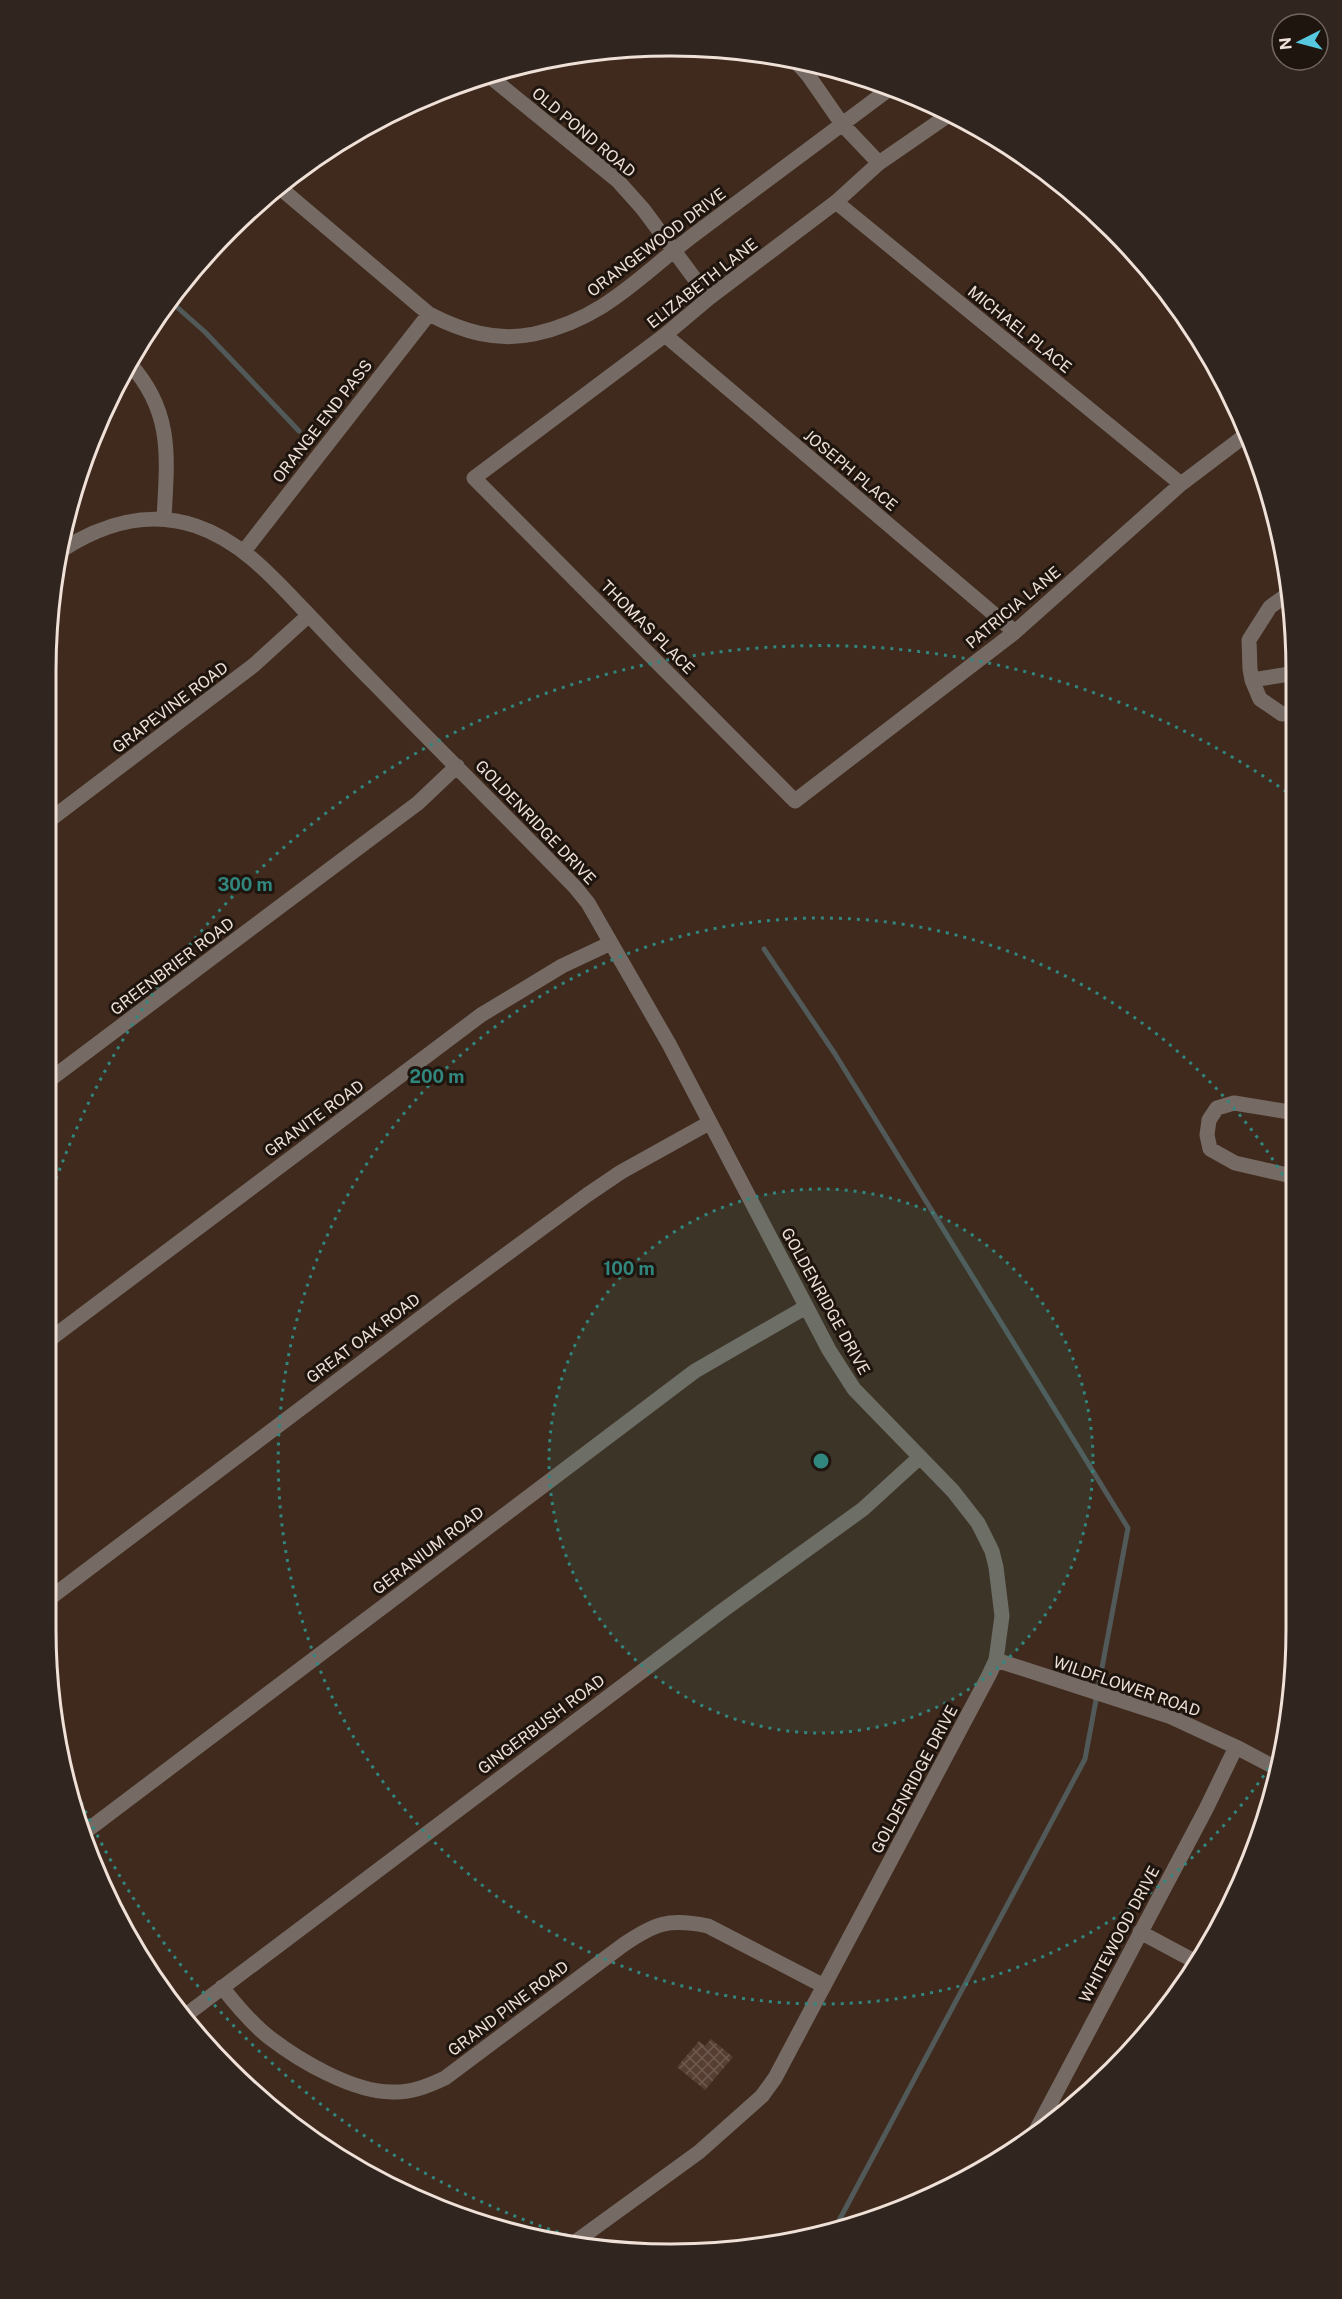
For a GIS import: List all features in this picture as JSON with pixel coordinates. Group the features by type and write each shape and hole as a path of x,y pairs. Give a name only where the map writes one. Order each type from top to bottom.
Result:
{"street":[{"path":"803,70 842,124 879,163"},
{"name":"OLD POND ROAD","path":"495,81 618,181 643,209 709,298"},
{"name":"ORANGEWOOD DRIVE","path":"285,192 429,314 453,327 475,334 506,336 534,334 577,321 604,307 674,250 883,93"},
{"name":"ELIZABETH LANE","path":"474,478 665,335 709,298 836,202 879,163 943,119"},
{"name":"MICHAEL PLACE","path":"836,202 1181,484"},
{"name":"ORANGE END PASS","path":"244,550 429,314"},
{"name":"JOSEPH PLACE","path":"665,335 1015,632"},
{"path":"134,370 151,393 162,418 168,453 164,519"},
{"name":"PATRICIA LANE","path":"795,801 1015,632 1181,484 1241,438"},
{"name":"THOMAS PLACE","path":"474,478 795,801"},
{"name":"GOLDENRIDGE DRIVE","path":"68,545 83,536 109,526 138,519 164,519 196,526 226,538 244,550 575,887 588,903 669,1044 806,1307 854,1389 952,1491 978,1523 992,1551 1002,1616 996,1660 925,1800 794,2045 762,2096 699,2152 582,2237"},
{"path":"1282,599 1270,607 1249,640 1252,680 1260,699 1282,714 1286,714"},
{"name":"GRAPEVINE ROAD","path":"56,815 246,672 309,615"},
{"path":"1252,680 1286,675"},
{"name":"GREENBRIER ROAD","path":"56,1075 418,803 457,766"},
{"name":"GRANITE ROAD","path":"56,1335 481,1015 562,966 611,942"},
{"path":"1286,1111 1234,1102 1217,1108 1209,1120 1207,1135 1210,1149 1235,1163 1286,1175"},
{"name":"GREAT OAK ROAD","path":"56,1593 437,1305 587,1195 621,1172 709,1123"},
{"name":"GERANIUM ROAD","path":"89,1829 695,1371 806,1307"},
{"name":"GINGERBUSH ROAD","path":"190,2012 713,1618 862,1509 920,1457"},
{"name":"WILDFLOWER ROAD","path":"996,1660 1161,1713 1271,1765"},
{"name":"WHITEWOOD DRIVE","path":"1053,2111 1140,1932 1206,1809 1236,1747"},
{"name":"GRAND PINE ROAD","path":"222,1987 268,2036 290,2052 354,2085 374,2091 391,2092 426,2087 445,2078 623,1945 644,1931 662,1923 695,1923 708,1926 824,1986"},
{"path":"1140,1932 1190,1958"}],"building":[{"path":"711,2039 733,2057 705,2090 677,2067 699,2041 705,2046"}],"waterway":[{"path":"176,306 205,332 299,431"},
{"path":"764,949 835,1054 1128,1528 1085,1759 839,2220"}]}
